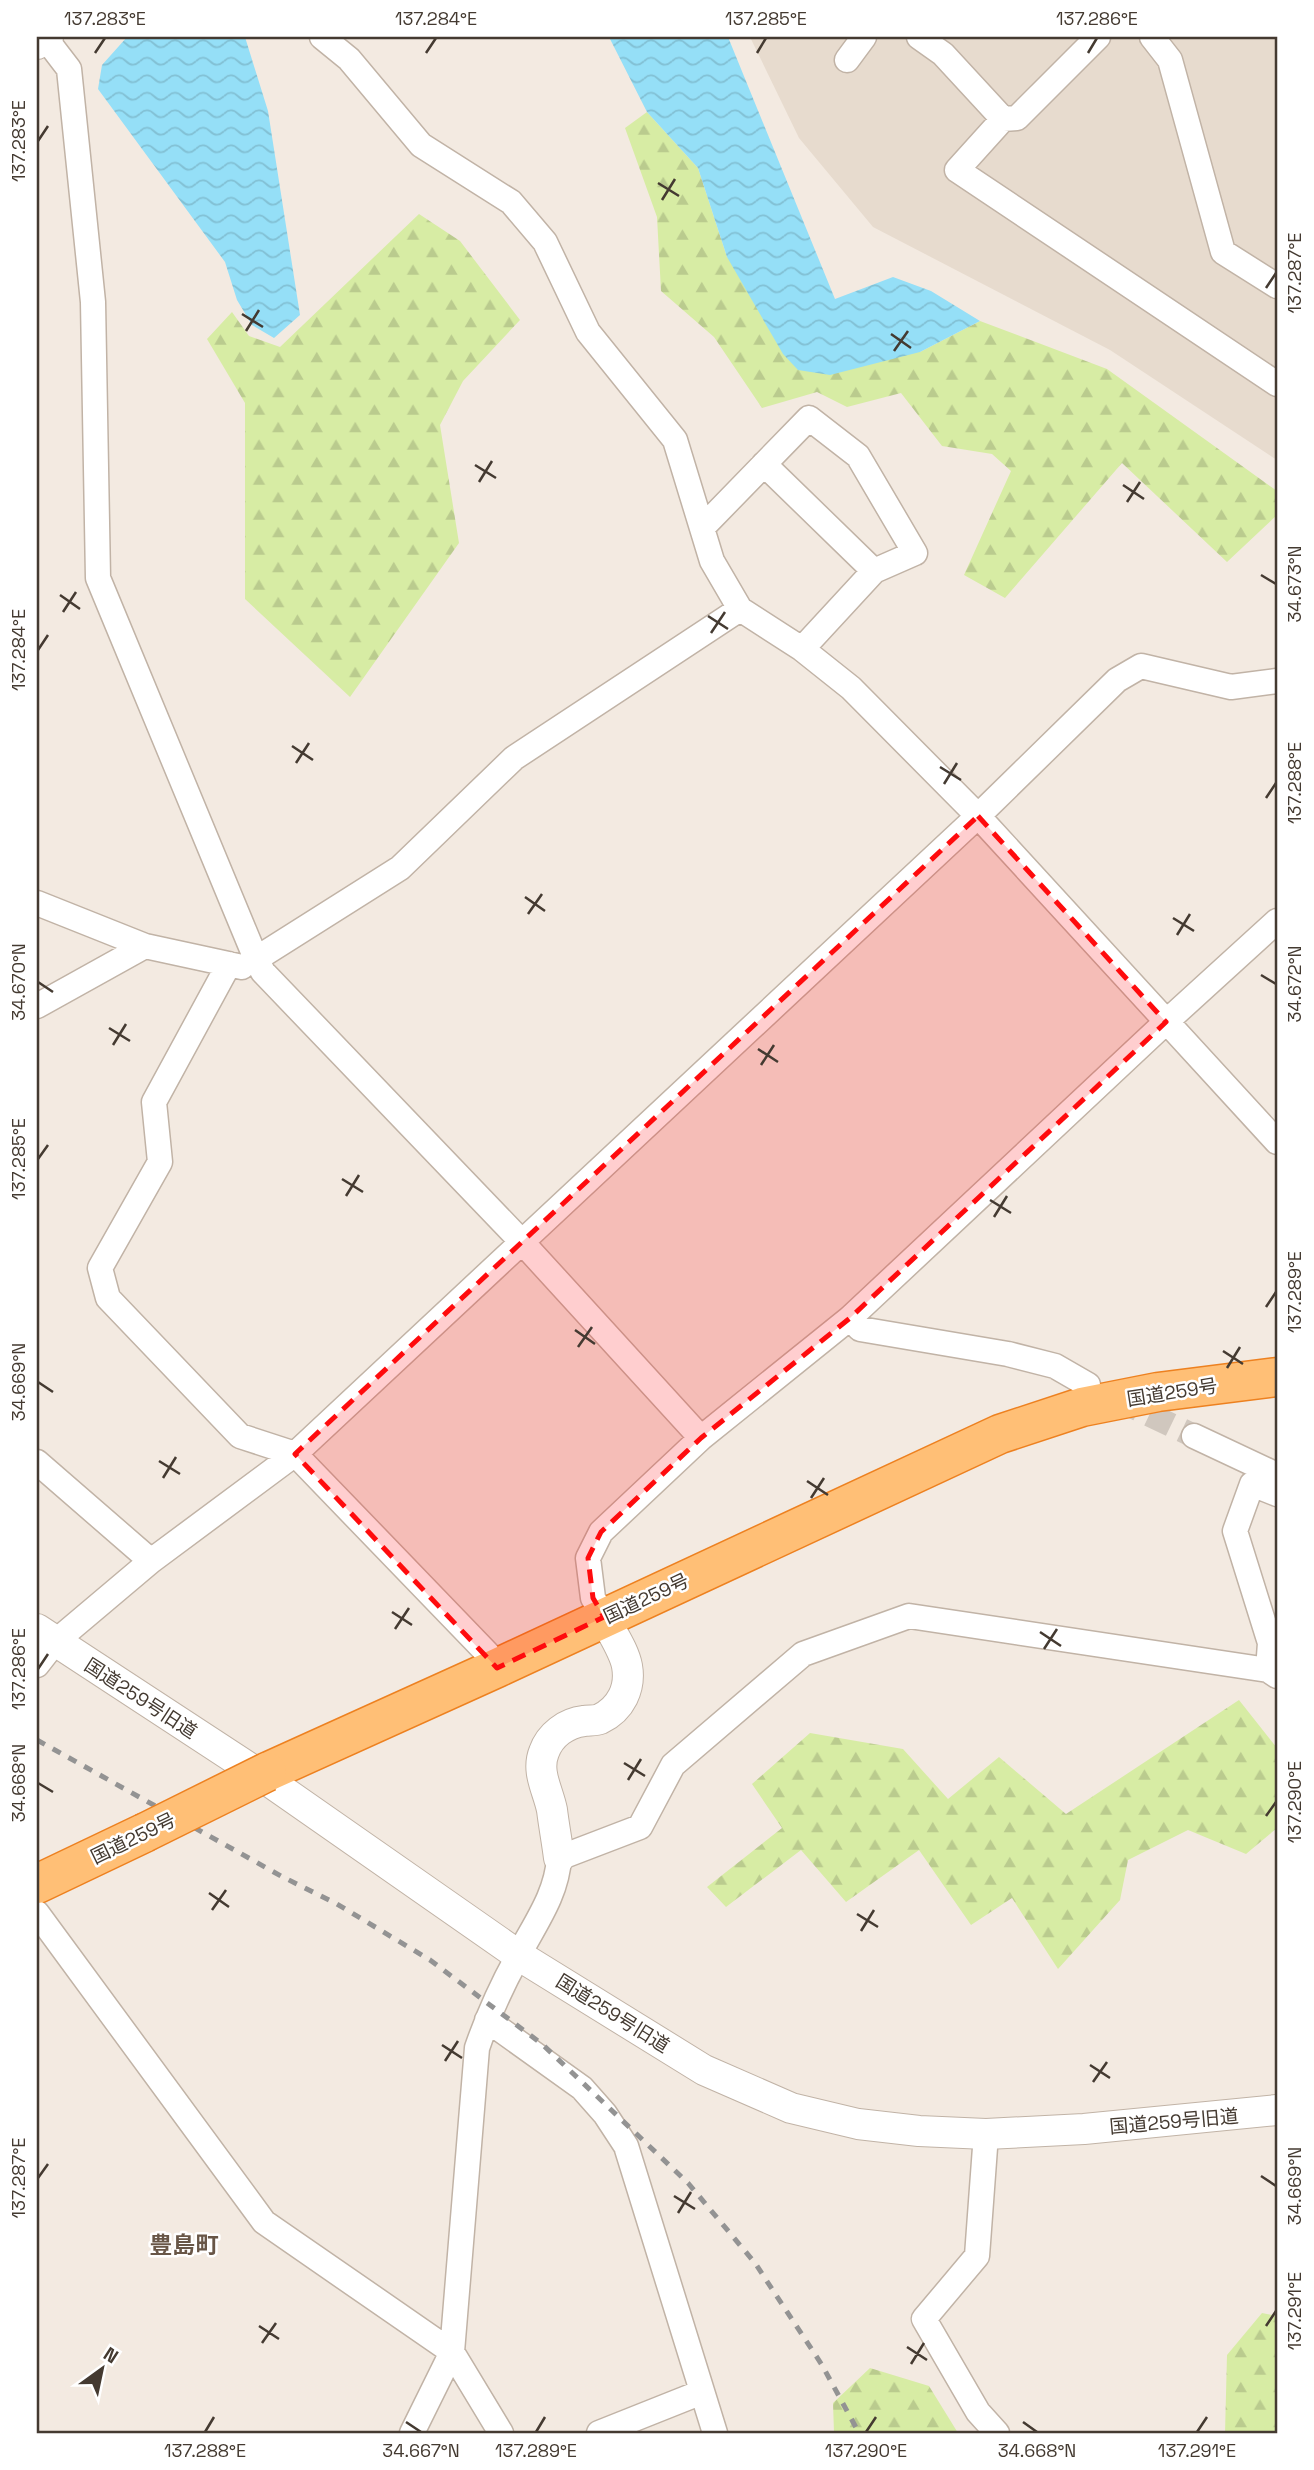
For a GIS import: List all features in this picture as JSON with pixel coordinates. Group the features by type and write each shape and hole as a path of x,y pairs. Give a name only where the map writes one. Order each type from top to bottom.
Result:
{"highway":[{"name":"国道259号","path":"37,1884 267,1772 1000,1434 1082,1407 1158,1392 1277,1377"}],"street":[{"path":"323,37 349,60 421,145 511,202 545,242 587,332 675,440 712,561 740,608 802,649 851,688 978,816 1277,1142"},
{"path":"847,60 864,37"},
{"path":"919,37 943,54 1003,119"},
{"path":"1098,37 1017,118 1003,119 957,170 1277,384"},
{"path":"1152,37 1170,60 1223,252 1277,286"},
{"path":"44,40 69,69 93,302 98,578 260,965 522,1242 701,1438"},
{"path":"703,527 809,418 858,456 915,553 874,571 802,649"},
{"path":"764,464 874,571"},
{"path":"37,904 145,946 229,964 260,965 400,869 514,758 740,608"},
{"path":"43,1645 295,1454 978,816 1117,680 1141,666 1231,687 1277,681"},
{"path":"412,2433 452,2352 477,2048 486,2020 558,1878 559,1858 551,1806 542,1779 544,1751 563,1727 581,1721 597,1720 612,1711 623,1698 628,1682 627,1664 593,1598 588,1558 601,1532 701,1438 850,1318 1277,921"},
{"path":"37,1006 145,946"},
{"path":"229,964 154,1102 160,1162 100,1268 108,1298 240,1436 295,1454 488,1654 497,1668"},
{"path":"850,1318 860,1329 1008,1354 1055,1366 1088,1385"},
{"path":"1194,1436 1277,1475"},
{"path":"37,1462 151,1561"},
{"path":"559,1858 640,1827 673,1765 803,1654 909,1616 1273,1673 1270,1643 1235,1531 1252,1484 1277,1494"},
{"name":"国道259号旧道","path":"43,1645 263,1777 519,1955 704,2070 791,2108 858,2124 919,2132 986,2134 1084,2129 1277,2110"},
{"path":"37,1913 264,2222 452,2352 501,2433"},
{"path":"486,2020 582,2088 605,2114 626,2146 715,2433"},
{"path":"986,2134 977,2256 924,2319 978,2412 997,2433"},
{"path":"598,2433 702,2392"}],"highlighted area":[{"path":"978,816 1166,1022 850,1318 701,1438 601,1532 588,1558 593,1598 604,1617 497,1668 295,1454"}],"shaded area":[{"path":"750,37 1277,37 1277,460 1110,350 873,227 799,138"}],"green space":[{"path":"647,112 698,168 727,257 920,352 980,321 1107,369 1277,491 1277,515 1227,562 1122,463 1005,598 964,575 1011,471 992,454 942,446 901,393 847,407 817,392 762,408 714,337 661,291 657,217 625,128"},
{"path":"419,214 460,241 520,320 463,381 440,425 459,543 350,697 245,599 245,403 207,339 232,312 249,336 280,347"},
{"path":"1239,1700 1277,1748 1277,1828 1246,1854 1188,1830 1128,1860 1120,1900 1058,1969 1012,1898 971,1925 919,1850 846,1902 801,1850 726,1907 707,1887 782,1828 752,1784 810,1733 903,1749 948,1799 999,1757 1066,1814"},
{"path":"1262,2313 1277,2316 1277,2433 1225,2433 1227,2355"},
{"path":"870,2368 929,2386 958,2433 834,2433 833,2403"}],"water":[{"path":"127,37 245,37 268,111 300,315 274,338 252,325 237,300 225,262 98,89 102,65"},
{"path":"609,37 728,37 835,299 893,277 931,291 980,321 920,352 830,375 798,370 783,354 727,257 698,168 647,112"}],"tunnel":[{"path":"1117,1399 1194,1436"}],"railway":[{"path":"37,1740 281,1876 337,1904 430,1960 542,2044 688,2183 755,2263 822,2365 859,2433"}],"district":[{"name":"豊島町","path":"184,2245"}]}
